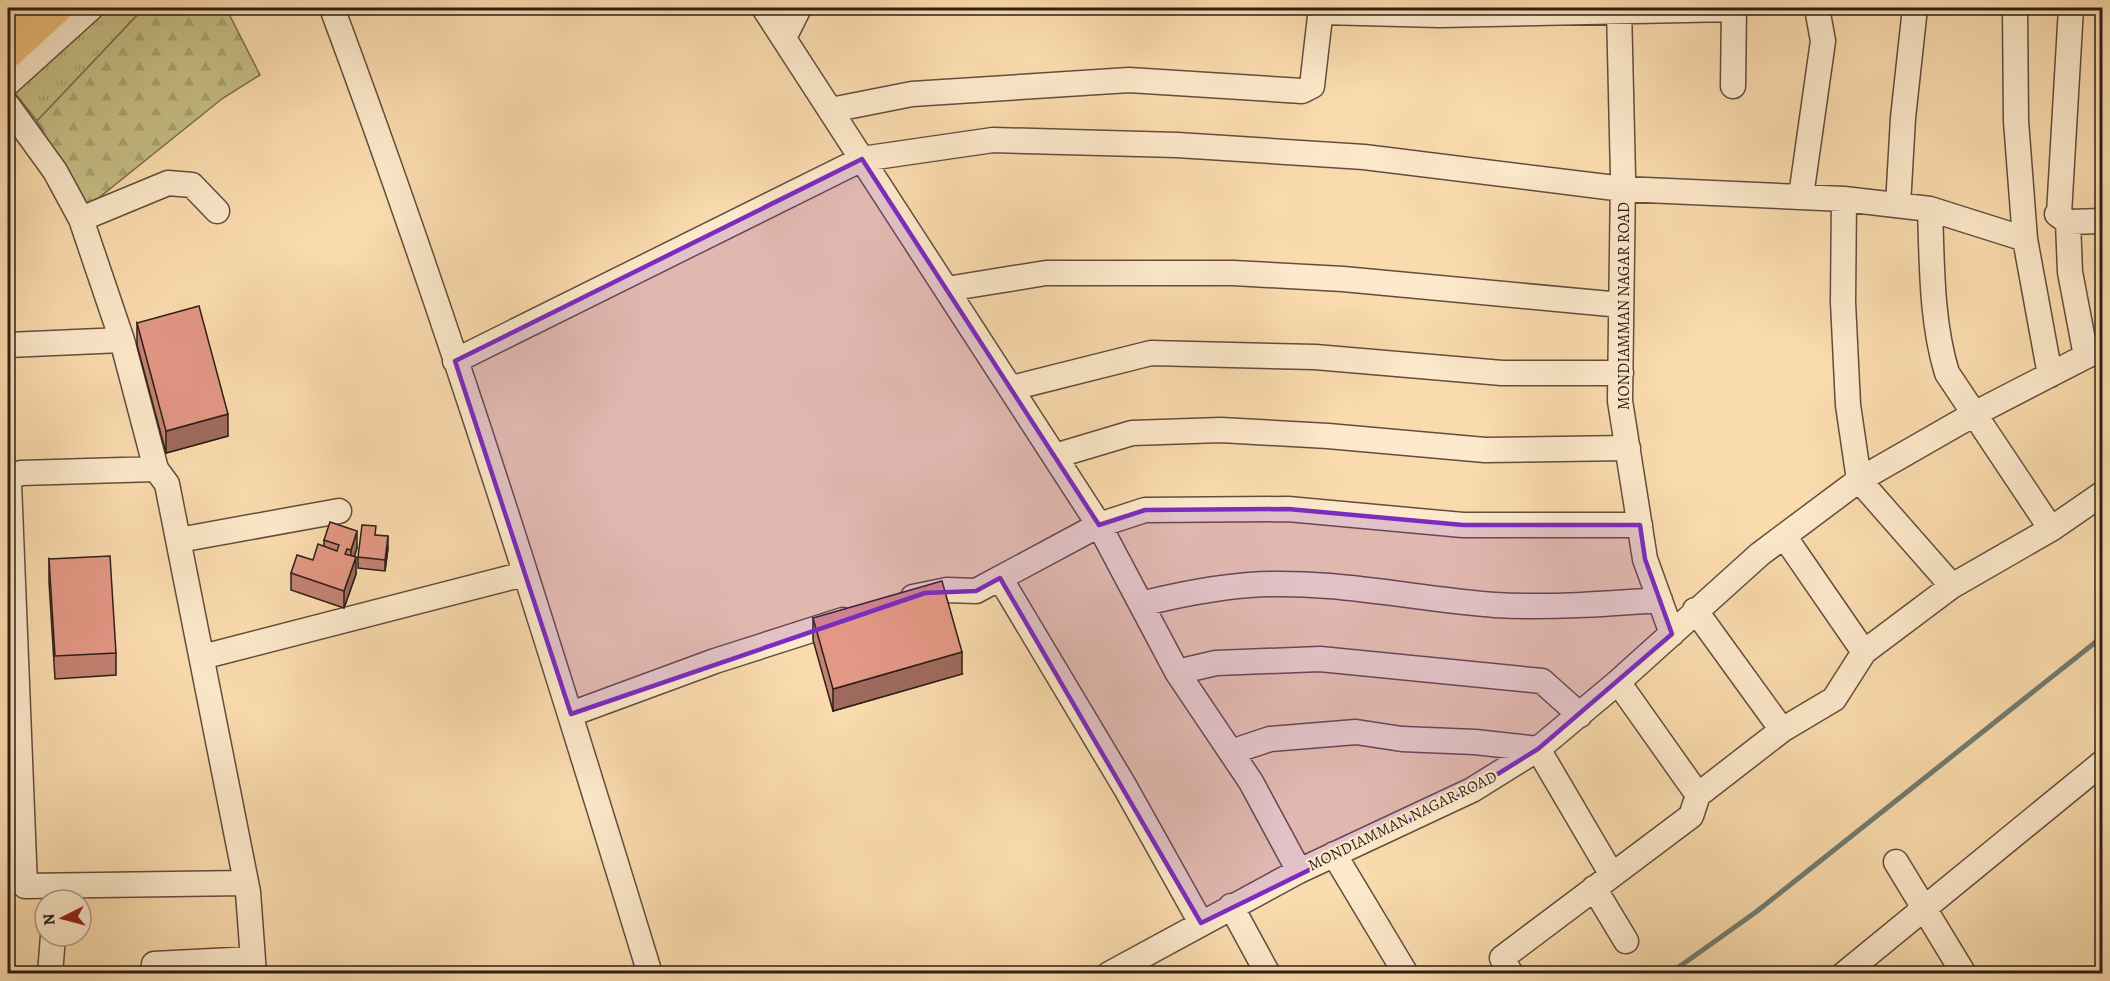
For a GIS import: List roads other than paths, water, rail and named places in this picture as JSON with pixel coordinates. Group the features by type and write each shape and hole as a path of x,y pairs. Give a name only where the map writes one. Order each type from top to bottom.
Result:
{"highway":[{"path":"8,18 19,8"},
{"path":"8,51 55,8"}],"street":[{"path":"8,83 91,8"},
{"path":"333,8 380,135 571,714 650,974"},
{"path":"764,8 1099,525 1177,672 1251,782 1299,871"},
{"path":"784,38 799,8"},
{"path":"831,110 912,94 1129,80 1302,91 1312,86 1315,75 1321,10 1440,15 1734,8 1733,86"},
{"path":"1801,196 1822,41 1817,8"},
{"path":"1898,205 1903,118 1915,8"},
{"path":"2015,8 2016,121 2025,229 2050,375"},
{"path":"2071,8 2064,218 2070,272 2094,352"},
{"name":"MONDIAMMAN NAGAR ROAD","path":"1619,9 1623,189 1620,401 1646,560 1672,634"},
{"path":"8,106 55,171 81,219 122,340 156,469 167,484 246,883 253,966 154,964 153,974"},
{"path":"454,360 862,159 993,140 1165,145 1364,156 1623,189 1844,199 1930,209 2025,229 2064,218 2103,221"},
{"path":"81,219 168,183 192,185 217,211"},
{"path":"1844,199 1843,302 1848,405 1859,480 1952,586"},
{"path":"1930,209 1933,288 1940,348 1947,373 1976,413 2051,529"},
{"path":"947,289 1046,273 1233,273 1343,279 1621,305"},
{"path":"8,345 122,340"},
{"name":"MONDIAMMAN NAGAR ROAD","path":"1118,971 1231,906 1299,871 1472,790 1538,749 1580,716 1672,634 1695,610 1784,536 1859,480 1976,413 2094,352"},
{"path":"1012,388 1151,353 1315,357 1502,373 1621,373"},
{"path":"1055,456 1132,433 1221,430 1328,436 1485,450 1628,448"},
{"path":"33,890 16,887 9,483 13,476 156,469"},
{"path":"1511,974 1502,958 1691,816 1698,795 1782,730 1834,699 1864,652 1952,586 2051,529 2103,494"},
{"path":"571,714 715,661 925,593 976,591 1099,525 1145,510 1288,509 1463,525 1640,525"},
{"path":"178,540 339,511"},
{"path":"1784,536 1864,652"},
{"path":"202,657 524,574"},
{"path":"1000,578 1125,787 1201,923"},
{"path":"1141,604 1196,590 1252,585 1326,587 1498,605 1585,606 1660,600"},
{"path":"1695,610 1782,730"},
{"path":"1177,672 1216,663 1320,659 1542,681 1580,716"},
{"path":"1618,682 1698,795"},
{"path":"1231,752 1270,739 1356,732 1402,739 1475,742 1538,749 1603,882 1626,941"},
{"path":"1844,974 1869,965 1924,908 2103,763"},
{"path":"1334,854 1406,974"},
{"path":"1896,862 1964,974"},
{"path":"93,891 246,883"},
{"path":"1231,906 1268,974"},
{"path":"50,974 52,948"}],"waterway":[{"path":"1669,974 1756,912 2102,637"}]}
